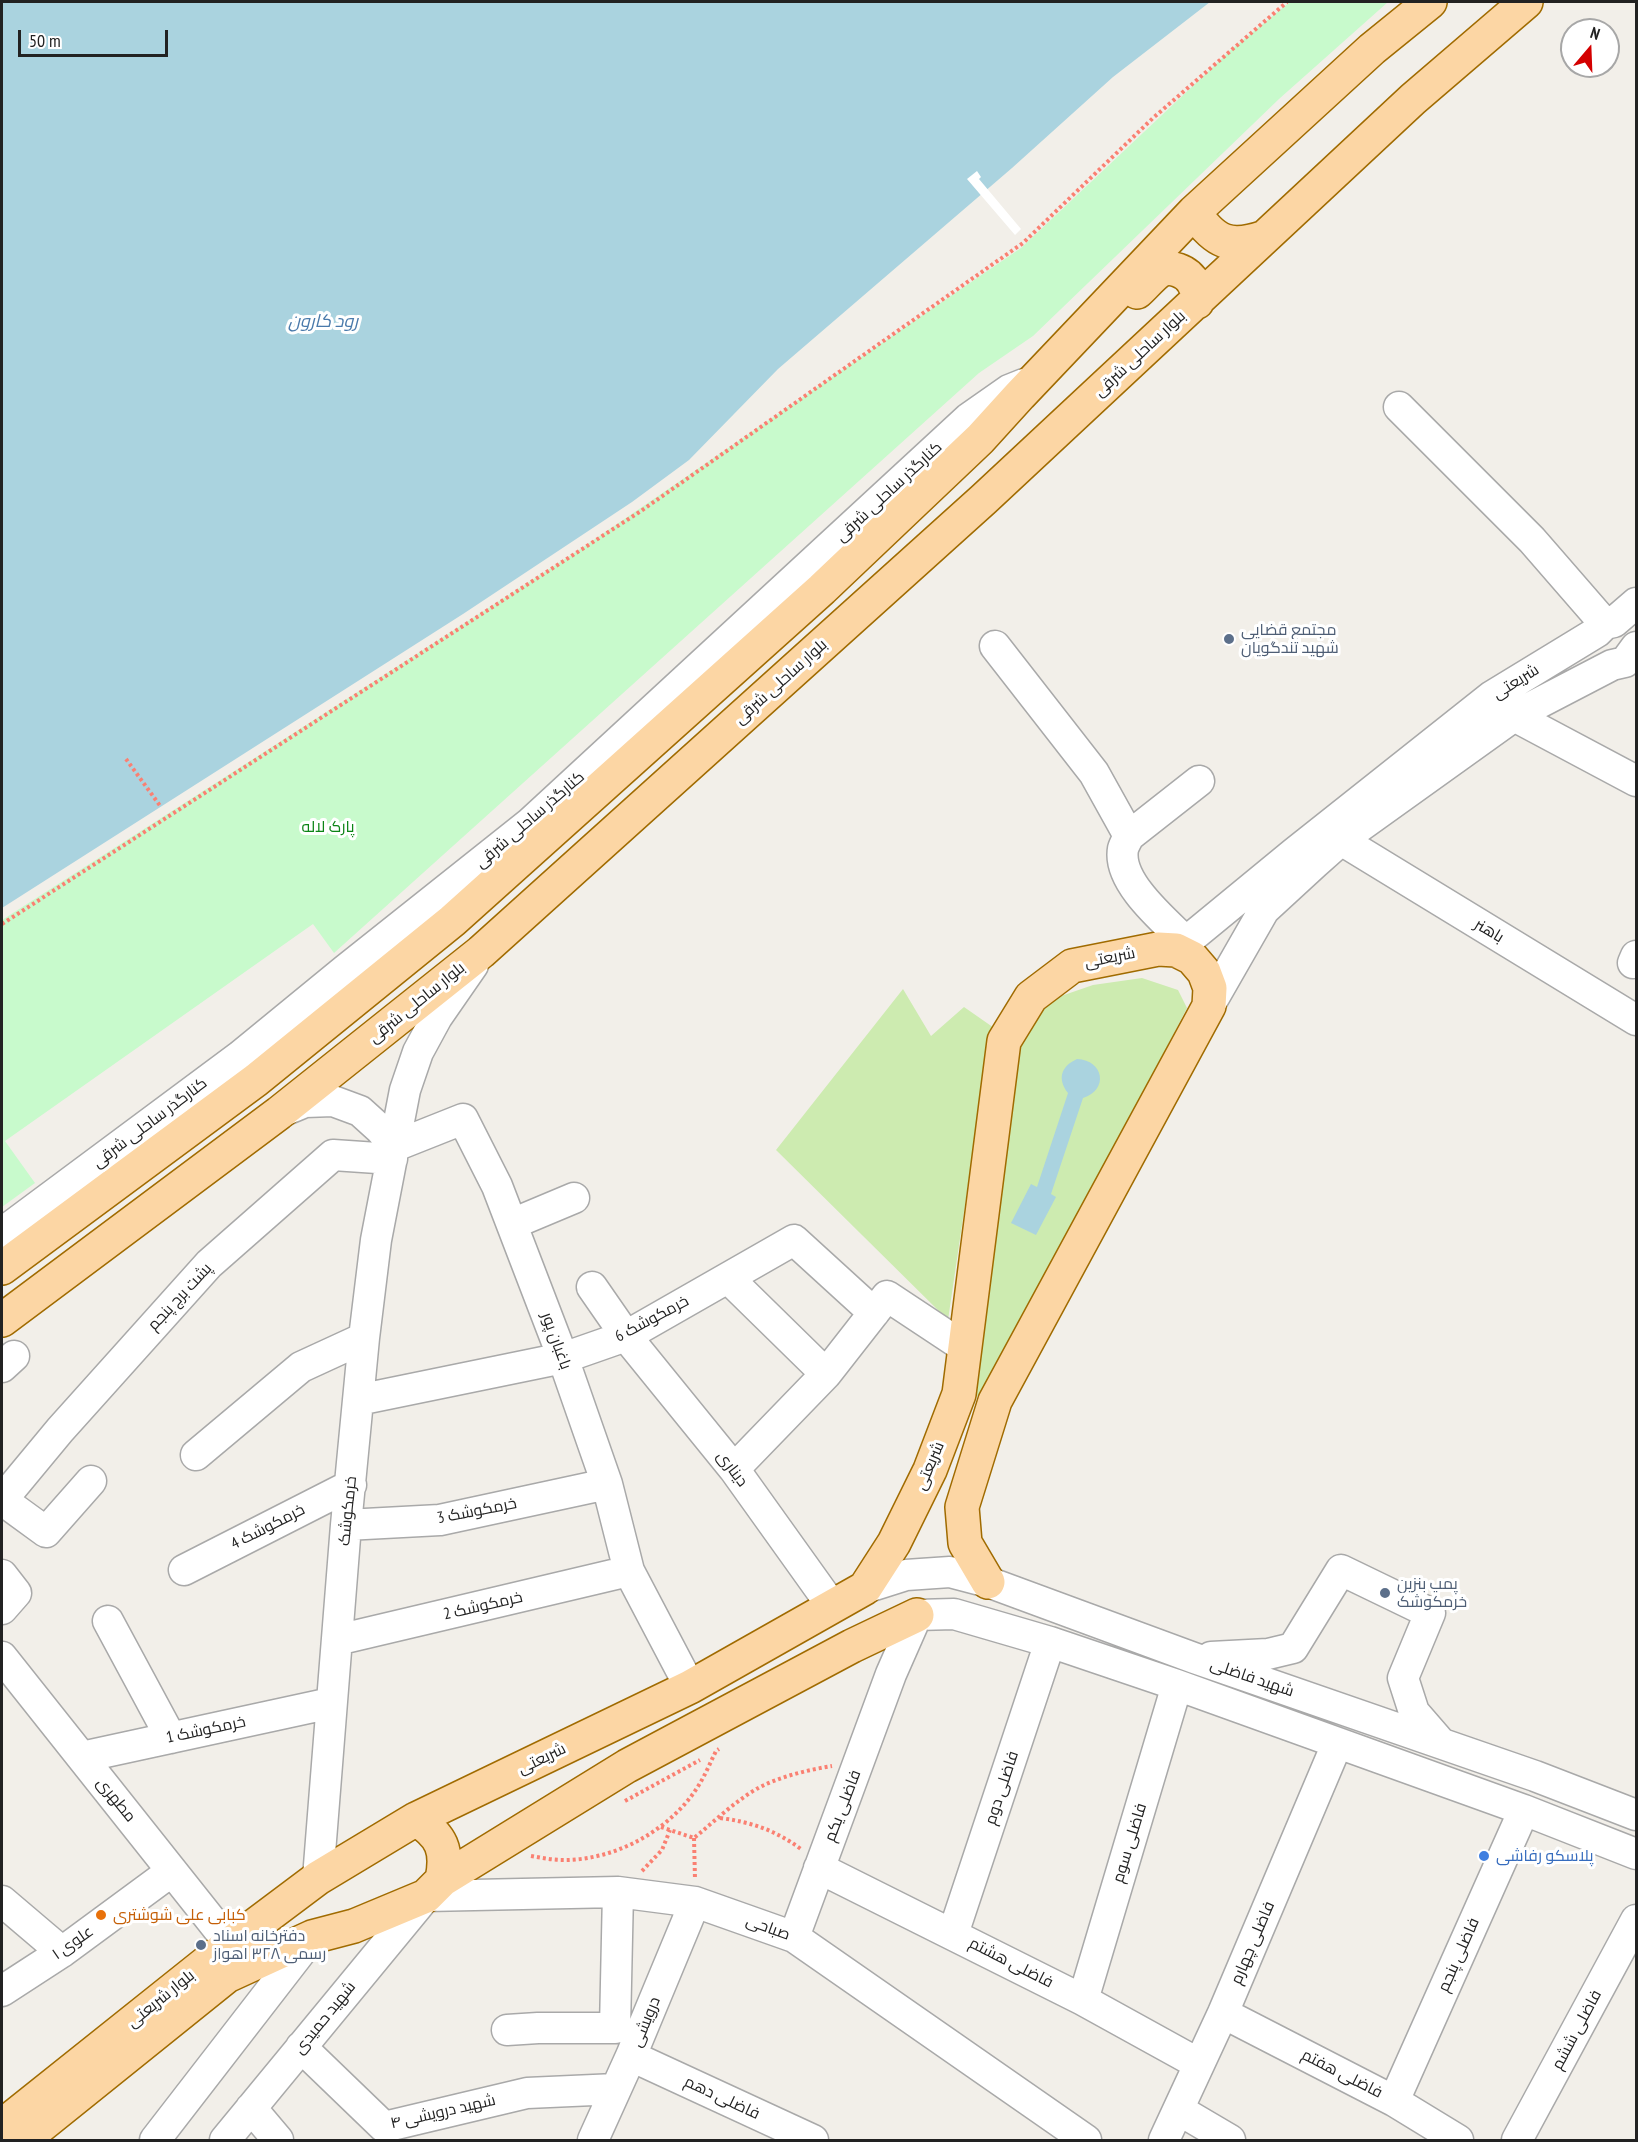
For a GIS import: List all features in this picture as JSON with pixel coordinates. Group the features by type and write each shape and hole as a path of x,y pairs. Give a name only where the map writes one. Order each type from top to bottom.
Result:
{"main road":[{"path":"2,1268 256,1080 353,983 452,921 822,589 980,439 1194,212 1372,49 1430,2"},
{"name":"بلوار ساحلی شرقی","path":"2,1320 279,1113 481,952 984,499 1413,99 1526,2"},
{"path":"1194,212 1206,230 1224,241 1245,244 1265,237"},
{"path":"1045,368 1095,334 1159,271 1179,270 1188,275 1194,283 1197,302"},
{"path":"1181,946 1204,972 1210,988 1209,1006"},
{"name":"شریعتی","path":"416,1819 690,1687 865,1588 894,1543 930,1470 958,1394 1004,1041 1031,997 1072,966 1181,946"},
{"name":"شریعتی","path":"988,1582 965,1543 962,1507 995,1401 1209,1006"},
{"path":"434,1888 489,1851 627,1766 852,1646 917,1615"},
{"path":"416,1819 432,1830 442,1844 446,1862 434,1888"},
{"name":"بلوار شریعتی","path":"2,2126 230,1944 310,1884 416,1819"},
{"path":"310,1884 301,1906 303,1918 312,1937"},
{"name":"بلوار شریعتی","path":"23,2140 227,1976 312,1937 354,1926 434,1888"}],"street":[{"path":"1399,407 1532,540 1605,626 1627,629 1634,642 1628,654"},
{"name":"شریعتی","path":"1181,946 1492,696 1605,626 1636,603"},
{"path":"995,646 1094,773 1129,836"},
{"name":"شریعتی","path":"1209,1006 1264,910 1341,840 1514,716 1628,654"},
{"path":"1492,696 1514,716 1636,781"},
{"path":"1181,946 1144,900 1128,875 1123,862 1123,848 1129,836 1199,781"},
{"name":"باهنر","path":"1341,840 1636,1020"},
{"name":"خرمکوشک","path":"310,1884 331,1703 364,1338 376,1240 405,1090 418,1052 437,1017 481,952"},
{"name":"کنارگذر ساحلی شرقی","path":"2,1233 240,1056 353,983"},
{"path":"279,1113 305,1102 333,1101 360,1111 381,1130 394,1153"},
{"name":"باغبان پور","path":"394,1153 463,1119 497,1186 563,1358 607,1484 629,1571 690,1687"},
{"name":"پشت برج پنجم","path":"2,1500 60,1430 209,1264 333,1155 394,1153"},
{"path":"512,1224 574,1198"},
{"name":"خرمکوشک 6","path":"358,1400 563,1358 626,1336 794,1240 874,1313"},
{"path":"728,1278 826,1374"},
{"name":"دیناری","path":"592,1287 626,1336 734,1469 832,1606"},
{"path":"734,1469 826,1374 887,1296 964,1347"},
{"path":"196,1455 301,1367 364,1338"},
{"path":"2,1500 46,1532 91,1481"},
{"name":"خرمکوشک 3","path":"346,1525 440,1520 607,1484"},
{"name":"خرمکوشک 4","path":"184,1570 351,1485"},
{"path":"1194,1658 1268,1654 1293,1648 1341,1570 1430,1613 1402,1678 1414,1712 1442,1744"},
{"name":"خرمکوشک 2","path":"337,1640 629,1571"},
{"name":"شهید فاضلی","path":"865,1588 906,1575 950,1572 988,1582 1194,1658 1535,1776 1636,1815"},
{"name":"شهید فاضلی","path":"917,1615 954,1614 1050,1642 1178,1685 1524,1810 1636,1854"},
{"name":"فاضلی یکم","path":"794,1937 891,1674 917,1615"},
{"path":"108,1621 171,1738"},
{"name":"فاضلی دوم","path":"953,1934 1050,1642"},
{"path":"852,1646 878,1644 890,1659 891,1674"},
{"name":"مطهری","path":"2,1657 230,1944"},
{"name":"فاضلی سوم","path":"1083,2000 1178,1685"},
{"name":"خرمکوشک 1","path":"81,1757 331,1703"},
{"name":"فاضلی چهارم","path":"1164,2140 1223,2013 1337,1744"},
{"name":"فاضلی پنجم","path":"1394,2101 1524,1810"},
{"name":"فاضلی هشتم","path":"819,1868 1083,2000 1199,2064"},
{"name":"علوی ۱","path":"2,1991 62,1952 172,1871"},
{"name":"صباحی","path":"434,1888 618,1892 695,1902 794,1937 1086,2140"},
{"name":"شهید حمیدی","path":"225,2140 434,1888"},
{"path":"507,2031 538,2028 628,2041 618,1892"},
{"path":"2,1901 62,1952"},
{"name":"درویشی","path":"593,2140 616,2090 628,2041 695,1902"},
{"name":"فاضلی ششم","path":"1517,2140 1636,1920"},
{"path":"155,2140 312,1937"},
{"name":"فاضلی هفتم","path":"1223,2013 1394,2101 1458,2140"},
{"name":"فاضلی دهم","path":"628,2041 813,2140"},
{"name":"شهید درویشی ۴","path":"301,2047 384,2127 527,2093 616,2090"},
{"path":"251,2108 278,2140"},
{"path":"1179,2110 1230,2140"}],"path":[{"path":"2,924 641,510 1023,243 1153,117 1287,2"},
{"path":"126,759 161,807"},
{"path":"489,1851 563,1860 602,1856 650,1834 676,1814 697,1788 716,1750 726,1745"},
{"path":"694,1838 761,1787 786,1777 831,1766 858,1765"},
{"path":"719,1818 742,1820 785,1837 819,1868"},
{"path":"660,1827 694,1838"},
{"path":"618,1892 654,1860 662,1850 670,1830"},
{"path":"694,1838 695,1902"}],"green space":[{"name":"پارک لاله","path":"1290,2 1388,2 1279,99 1033,336 979,373 334,953 313,924 5,1141 35,1183 2,1207 2,920 579,550 1021,248 1232,49"},
{"path":"1142,978 1178,990 1187,1008 985,1398 968,1394 1013,1047 1038,1004 1093,985"},
{"path":"903,989 931,1036 964,1007 997,1030 987,1055 948,1320 776,1150"}],"water":[{"name":"رود کارون","path":"2,2 1210,2 1113,77 1012,168 778,369 689,460 632,502 463,614 2,908"},
{"path":"1077,1059 1093,1064 1098,1070 1100,1082 1097,1089 1083,1098 1051,1194 1056,1197 1036,1235 1011,1223 1031,1184 1037,1187 1068,1093 1063,1083 1062,1073 1067,1065"}],"pier":[{"path":"977,171 981,177 979,179 1021,229 1015,235 967,179"}],"place":[{"name":"مجتمع قضایی شهید تندگویان","path":"1229,639"},
{"name":"پمپ بنزین خرمکوشک","path":"1385,1593"},
{"name":"پلاسکو رفاشی","path":"1484,1856"},
{"name":"کبابی علی شوشتری","path":"101,1915"},
{"name":"دفترخانه اسناد رسمی ۳۲۸ اهواز","path":"201,1945"}]}
